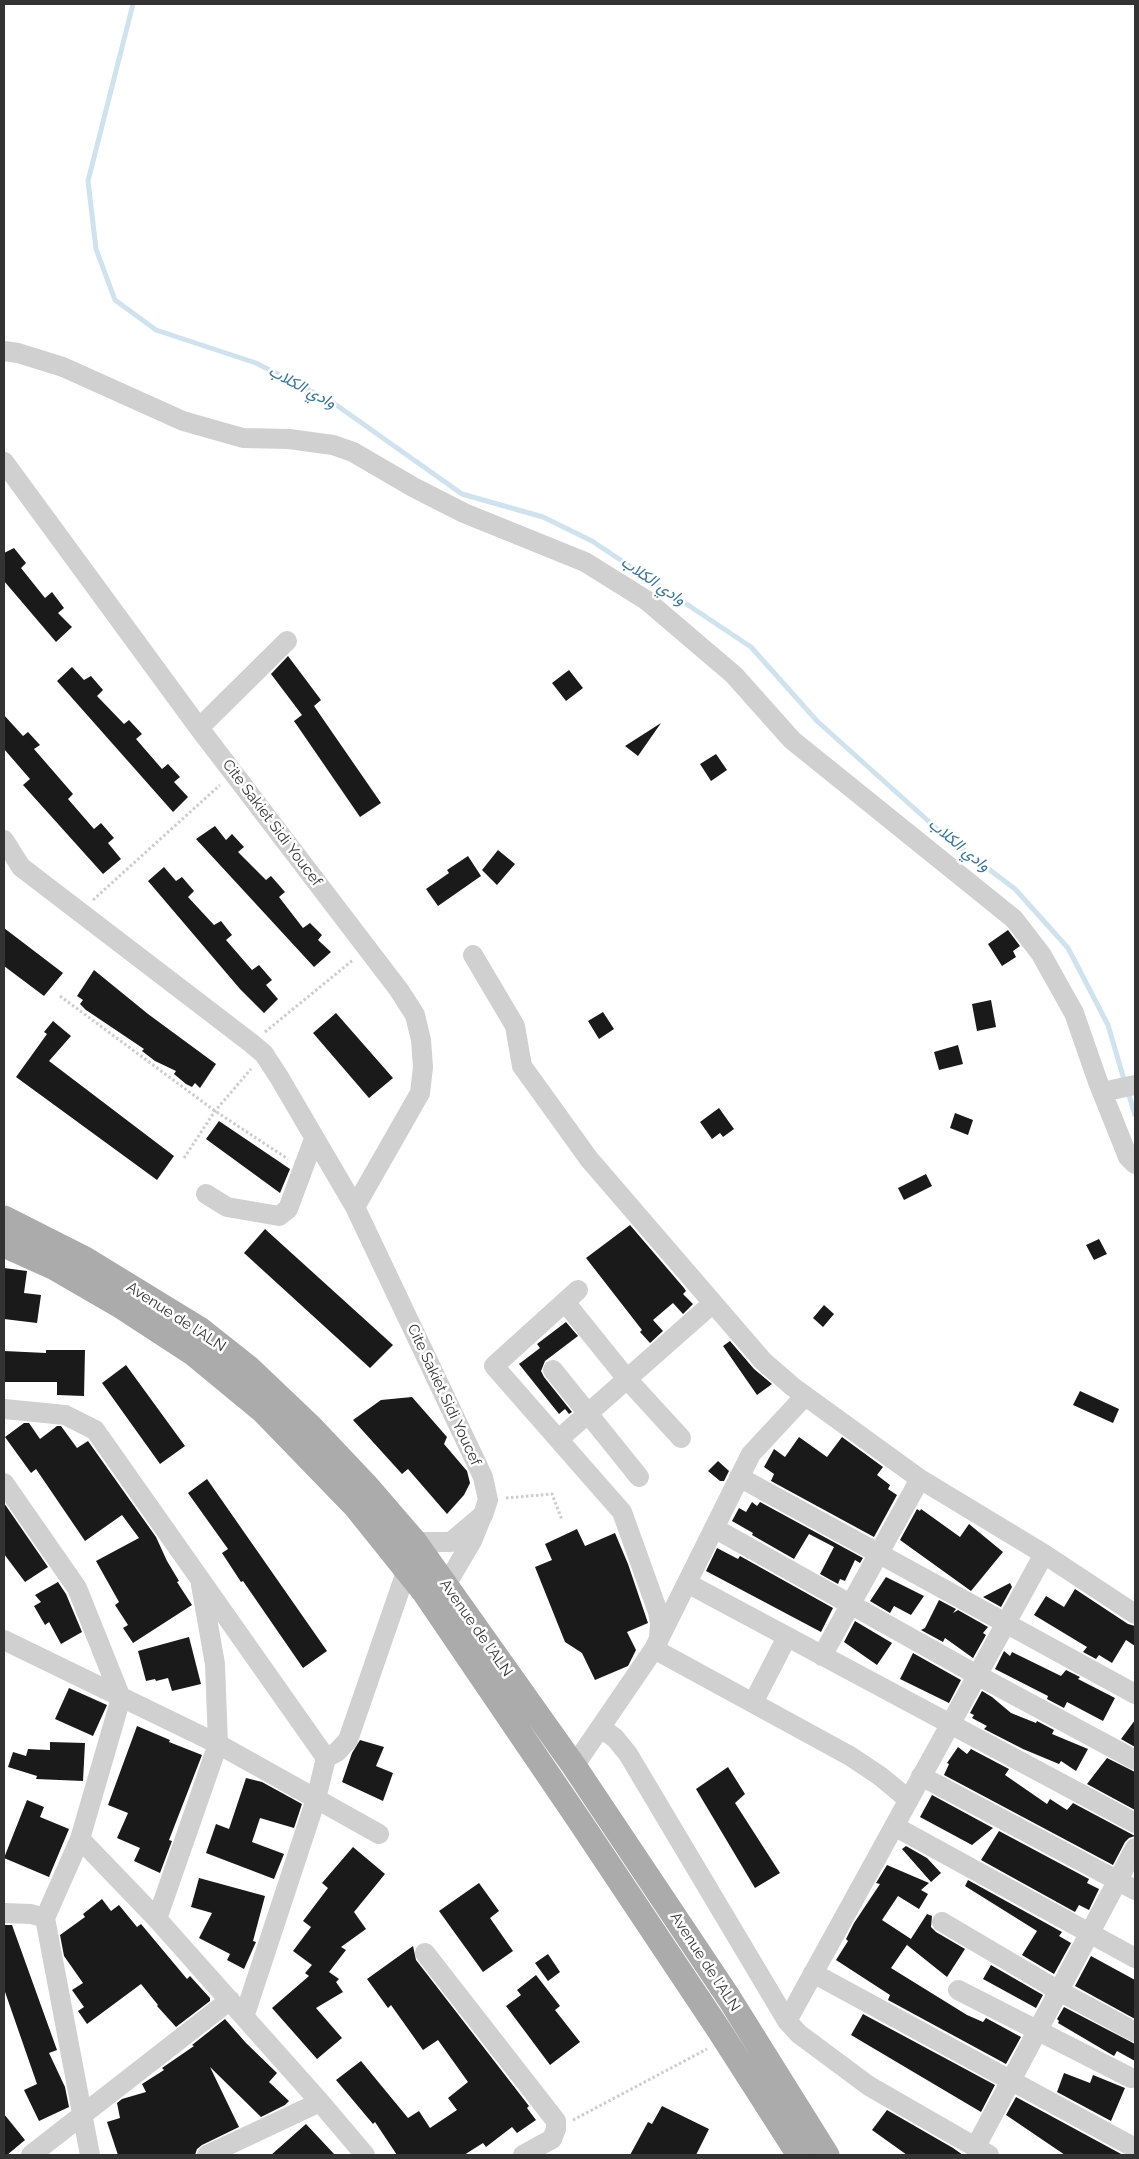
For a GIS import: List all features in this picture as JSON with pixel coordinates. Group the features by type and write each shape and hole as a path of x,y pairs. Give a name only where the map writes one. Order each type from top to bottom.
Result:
{"main road":[{"name":"Avenue de l'ALN","path":"4,1218 85,1259 201,1330 249,1368 311,1427 365,1484 415,1542 574,1766 729,1998 827,2155"},
{"path":"4,1245 68,1276 122,1307 194,1354 263,1410 355,1506 406,1572 424,1592 580,1820 725,2039 798,2155"}],"street":[{"path":"4,351 18,352 64,368 183,421 243,438 289,438 333,445 353,452 413,487 464,513 585,562 646,600 734,675 792,740 1014,919 1041,954 1074,1013 1087,1054 1128,1157 1135,1164"},
{"name":"Cite Sakiet Sidi Youcef","path":"4,462 200,728 368,949 415,1015 421,1040 423,1067 420,1093 355,1207"},
{"path":"200,728 287,641"},
{"name":"Cite Sakiet Sidi Youcef","path":"4,840 12,871 80,912 257,1049 280,1077 355,1207 475,1457 483,1477 486,1508"},
{"path":"473,955 515,1026 522,1066 589,1159 763,1360 805,1396 920,1479 1044,1554 1135,1614"},
{"path":"1102,1092 1135,1085"},
{"path":"206,1194 227,1207 279,1216 288,1209 314,1138"},
{"path":"656,1643 660,1623 658,1612 622,1512 494,1366 571,1296 627,1379 681,1438"},
{"path":"558,1439 713,1303"},
{"path":"552,1370 639,1477"},
{"path":"574,1766 656,1643 751,1454 805,1396"},
{"path":"4,1409 65,1414 95,1430 326,1758"},
{"path":"739,1477 1135,1694"},
{"path":"822,1656 920,1479"},
{"path":"4,1483 77,1588 121,1698 80,1839 45,1918 90,2155"},
{"path":"415,1542 451,1542 486,1508"},
{"path":"438,1614 446,1585 472,1542 486,1508"},
{"path":"714,1528 977,1675 1135,1760"},
{"path":"787,2020 1044,1554"},
{"path":"244,2017 316,1798 326,1758 337,1752 348,1740 406,1572"},
{"path":"157,1919 218,1744 215,1664 200,1578"},
{"path":"687,1583 1135,1823"},
{"path":"753,1703 787,1637"},
{"path":"4,1640 218,1744 379,1834"},
{"path":"656,1643 753,1703 850,1756 880,1776 909,1800"},
{"path":"601,1728 615,1738 628,1754 787,2020 799,2034 868,2086 982,2152 1011,2080 1090,1933 1126,1885 1135,1848"},
{"path":"922,1776 1126,1885"},
{"path":"894,1826 1135,1958"},
{"path":"80,1839 157,1919 365,2155"},
{"path":"4,1912 31,1914 45,1918"},
{"path":"942,1922 1059,1991 1135,2032"},
{"path":"424,1953 556,2120 556,2129 552,2138 523,2155"},
{"path":"814,1973 1135,2148"},
{"path":"958,1990 1037,2032 1132,2078"},
{"path":"31,2155 230,2000"},
{"path":"206,2155 320,2102"}],"path":[{"path":"80,912 233,772"},
{"path":"184,1158 257,1049 368,949"},
{"path":"60,996 215,1111 304,1169"},
{"path":"486,1508 552,1494 562,1520"},
{"path":"556,2129 725,2039"}],"building":[{"path":"14,548 26,563 21,568 45,598 52,592 64,608 58,613 72,627 56,642 4,581 4,553"},
{"path":"288,656 321,700 314,706 381,803 360,817 294,721 302,715 271,674"},
{"path":"72,667 84,680 91,676 103,690 97,696 124,724 129,720 142,734 136,739 162,769 168,764 180,777 174,782 188,797 173,812 57,681"},
{"path":"569,670 583,688 566,701 552,683"},
{"path":"4,715 23,736 28,732 40,745 34,749 73,794 68,799 94,829 101,823 114,838 108,843 121,859 103,874 23,785 30,779 4,749"},
{"path":"661,723 638,756 625,746"},
{"path":"716,754 727,770 711,781 700,764"},
{"path":"215,826 226,840 232,834 244,847 238,852 266,880 271,876 285,892 279,897 303,928 310,923 322,935 318,940 331,952 314,967 196,839"},
{"path":"498,850 515,864 497,885 482,870"},
{"path":"468,856 481,876 438,906 426,889 449,873 447,870"},
{"path":"164,867 176,881 182,877 194,891 188,897 214,925 221,921 232,935 226,940 252,970 259,965 272,980 266,985 278,999 264,1013 240,989 148,881"},
{"path":"4,928 63,973 44,996 4,966"},
{"path":"1008,930 1020,946 1013,951 1016,957 1002,966 988,944"},
{"path":"94,970 148,1014 216,1064 200,1088 195,1083 192,1087 186,1084 174,1074 176,1071 155,1061 142,1051 144,1049 80,1004 83,1000 77,996"},
{"path":"991,1000 996,1027 977,1031 972,1004"},
{"path":"603,1012 614,1029 599,1039 588,1021"},
{"path":"336,1013 393,1078 369,1098 313,1033"},
{"path":"53,1021 71,1036 49,1061 174,1156 157,1180 16,1077 47,1034 44,1032"},
{"path":"958,1045 963,1064 939,1070 934,1052"},
{"path":"719,1108 734,1129 723,1137 720,1133 712,1139 700,1122"},
{"path":"955,1113 973,1120 968,1135 950,1128"},
{"path":"219,1121 290,1169 280,1193 206,1139"},
{"path":"926,1174 932,1186 904,1200 898,1188"},
{"path":"630,1225 684,1288 686,1291 683,1294 693,1304 683,1314 673,1303 653,1320 663,1331 650,1343 586,1258"},
{"path":"265,1229 393,1345 370,1368 244,1253"},
{"path":"1099,1239 1107,1254 1094,1260 1086,1245"},
{"path":"4,1268 27,1271 24,1293 41,1295 37,1323 4,1319"},
{"path":"824,1305 834,1314 823,1327 813,1318"},
{"path":"566,1322 578,1336 545,1361 541,1371 572,1412 569,1414 565,1409 559,1414 519,1364 540,1348 537,1344"},
{"path":"730,1341 754,1369 772,1384 757,1395 723,1346"},
{"path":"46,1350 85,1350 84,1396 57,1395 57,1382 4,1382 4,1351 46,1353"},
{"path":"126,1365 185,1446 160,1464 102,1383"},
{"path":"1080,1391 1119,1409 1113,1423 1073,1405"},
{"path":"412,1397 447,1437 444,1444 467,1471 470,1483 464,1495 447,1514 408,1469 402,1474 353,1420 381,1400"},
{"path":"24,1423 29,1423 40,1439 57,1426 61,1426 77,1448 88,1441 156,1537 179,1581 177,1582 192,1605 133,1643 123,1628 128,1625 115,1605 119,1602 96,1561 139,1538 122,1515 85,1541 36,1469 31,1473 5,1437"},
{"path":"799,1437 827,1457 842,1437 883,1467 877,1475 890,1485 888,1489 897,1495 874,1537 771,1481 774,1474 764,1467 774,1449 785,1457"},
{"path":"718,1461 729,1471 724,1481 720,1481 708,1471"},
{"path":"207,1479 327,1651 303,1668 243,1581 241,1582 222,1553 228,1549 188,1493"},
{"path":"752,1502 757,1506 760,1502 863,1558 860,1563 855,1560 845,1581 840,1579 838,1584 820,1574 834,1547 809,1534 794,1559 732,1521 739,1508 746,1512"},
{"path":"4,1503 48,1567 25,1582 4,1554"},
{"path":"917,1509 920,1511 921,1509 960,1537 969,1524 1003,1552 971,1591 900,1540"},
{"path":"577,1529 585,1546 615,1533 628,1564 648,1623 627,1632 636,1650 628,1666 595,1680 582,1653 565,1642 535,1567 552,1560 545,1544"},
{"path":"717,1548 738,1559 740,1556 833,1608 821,1632 706,1571"},
{"path":"886,1577 924,1596 911,1615 894,1606 890,1613 870,1601"},
{"path":"58,1582 66,1594 82,1632 61,1644 49,1622 45,1625 34,1606 41,1602 35,1595"},
{"path":"1010,1583 1012,1587 1001,1607 983,1597"},
{"path":"1075,1589 1128,1624 1135,1626 1135,1646 1126,1640 1112,1663 1099,1655 1096,1659 1083,1652 1087,1647 1034,1615 1046,1596 1064,1607"},
{"path":"939,1600 956,1609 953,1613 958,1610 988,1627 983,1633 986,1635 973,1658 945,1638 943,1642 921,1630 925,1628"},
{"path":"855,1621 892,1643 877,1665 844,1642"},
{"path":"189,1637 201,1684 172,1691 168,1678 146,1681 138,1651"},
{"path":"1004,1651 1010,1656 1012,1652 1061,1676 1066,1670 1080,1677 1078,1679 1115,1698 1103,1721 1067,1702 1064,1708 1047,1699 1048,1696 995,1669"},
{"path":"913,1653 961,1680 949,1703 900,1679"},
{"path":"69,1688 107,1705 93,1736 55,1719"},
{"path":"982,1691 1011,1713 1036,1723 1037,1721 1054,1730 1052,1734 1088,1749 1076,1771 1061,1761 1059,1764 1023,1749 984,1729 987,1726 972,1718 974,1715 970,1713"},
{"path":"1135,1720 1135,1747 1121,1739"},
{"path":"137,1726 170,1740 169,1742 202,1755 169,1840 172,1841 160,1873 134,1861 140,1848 117,1838 128,1813 108,1805"},
{"path":"360,1740 384,1747 376,1766 393,1773 383,1801 342,1782 352,1753"},
{"path":"50,1742 85,1743 83,1781 36,1779 37,1776 8,1767 13,1752 26,1756 28,1749 50,1750"},
{"path":"958,1747 967,1754 971,1749 1009,1769 1005,1775 1047,1804 1050,1799 1067,1810 1073,1803 1135,1836 1125,1842 1113,1865 944,1775 949,1764 947,1763"},
{"path":"1107,1758 1135,1772 1135,1810 1087,1784"},
{"path":"728,1767 745,1794 735,1803 780,1873 755,1888 696,1789"},
{"path":"246,1778 262,1782 302,1804 294,1828 260,1818 252,1842 284,1854 274,1879 206,1853 216,1824 229,1829"},
{"path":"932,1795 993,1828 972,1845 920,1817"},
{"path":"27,1800 44,1807 40,1817 69,1829 49,1877 4,1858"},
{"path":"999,1831 1089,1879 1087,1883 1099,1889 1089,1910 1079,1905 1075,1912 981,1860"},
{"path":"906,1846 927,1858 941,1873 931,1882 902,1849"},
{"path":"353,1847 385,1874 354,1912 366,1929 341,1947 346,1950 329,1972 339,1979 336,1982 343,1992 316,2008 342,2038 317,2059 272,2008 309,1976 305,1973 312,1965 293,1951 311,1927 303,1921 328,1888 322,1883"},
{"path":"887,1865 929,1883 921,1890 928,1894 919,1909 898,1896 882,1920 911,1939 891,1968 967,2015 983,2022 986,2018 1021,2037 1006,2064 888,2000 890,1995 836,1960 848,1941 846,1939 854,1923 880,1884 876,1883"},
{"path":"199,1878 265,1896 253,1941 256,1942 244,1969 227,1960 230,1954 199,1938 212,1913 191,1907"},
{"path":"968,1880 1062,1932 1059,1936 1071,1943 1054,1974 1022,1955 1037,1931 965,1886"},
{"path":"479,1883 499,1911 490,1918 513,1951 483,1972 439,1911"},
{"path":"102,1899 111,1911 119,1905 137,1927 141,1924 187,1979 190,1976 210,1998 210,2001 176,2027 141,1984 87,2024 78,2011 84,2007 72,1990 83,1983 64,1956 60,1935 85,1917 83,1914"},
{"path":"927,1914 932,1916 931,1927 936,1932 965,1949 947,1977 907,1945"},
{"path":"4,1925 12,1925 57,2050 49,2053 65,2087 69,2107 39,2121 24,2090 37,2084 4,1989"},
{"path":"413,1946 416,1960 529,2106 527,2108 536,2120 517,2133 512,2127 486,2147 483,2143 464,2155 397,2155 375,2122 373,2124 336,2080 361,2061 408,2118 419,2111 430,2128 457,2110 448,2098 468,2082 438,2040 423,2050 391,2005 388,2008 367,1979"},
{"path":"548,1954 560,1972 548,1981 535,1963"},
{"path":"1091,1956 1135,1980 1135,2019 1075,1986"},
{"path":"991,1965 1043,1995 1036,2008 983,1979"},
{"path":"536,1975 560,2006 555,2010 580,2042 550,2065 506,2006 521,1995 517,1990"},
{"path":"1064,2007 1135,2044 1135,2061 1117,2051 1114,2056 1058,2023 1057,2019"},
{"path":"863,2014 995,2085 981,2112 851,2035"},
{"path":"225,2019 246,2043 277,2073 269,2082 289,2101 261,2117 210,2067 239,2127 202,2145 197,2149 195,2155 118,2155 107,2122 120,2118 117,2103 122,2099 146,2092 142,2084 164,2070 162,2068 194,2046 192,2045"},
{"path":"1064,2073 1090,2083 1093,2075 1125,2088 1111,2121 1057,2092"},
{"path":"1016,2097 1123,2155 1065,2155 1006,2115"},
{"path":"662,2106 709,2129 696,2155 630,2155 648,2122 652,2124"},
{"path":"887,2110 963,2155 907,2155 872,2130"},
{"path":"4,2114 25,2140 7,2155 4,2155"},
{"path":"306,2124 335,2155 271,2155"}],"waterway":[{"name":"وادي الكلاب","path":"133,4 88,181 96,249 115,300 156,330 256,363 332,402 462,494 543,517 592,541 751,647 817,721 945,836 1015,889 1068,948 1108,1025 1125,1083"},
{"name":"وادي الكلاب","path":"1128,1092 1135,1115"}]}
